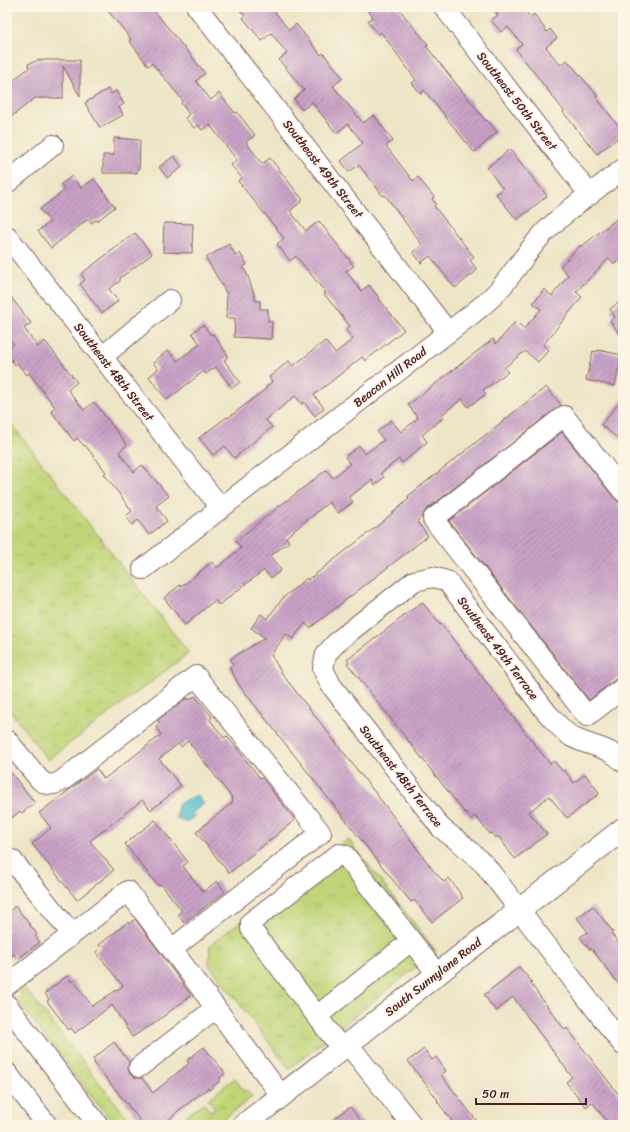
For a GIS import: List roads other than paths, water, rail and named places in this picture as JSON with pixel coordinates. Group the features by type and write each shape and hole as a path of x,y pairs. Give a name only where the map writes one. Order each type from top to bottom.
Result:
{"main road":[{"name":"South Sunnylane Road","path":"244,1125 623,829"}],"street":[{"name":"Southeast 49th Street","path":"197,7 448,332"},
{"name":"Southeast 50th Street","path":"444,7 590,195"},
{"path":"7,183 53,145"},
{"name":"Beacon Hill Road","path":"143,569 490,299 503,285 543,234 561,217 623,169"},
{"name":"Southeast 48th Street","path":"7,236 221,508"},
{"path":"102,357 170,300"},
{"path":"623,491 564,416 433,519 587,716 623,688"},
{"name":"Southeast 49th Terrace","path":"370,616 414,581 433,577 447,581 547,713 559,726 571,736 589,744 606,749 620,758 623,762"},
{"name":"Southeast 48th Terrace","path":"370,616 339,640 326,654 323,669 328,680 441,828 462,844 485,865 623,1045"},
{"path":"7,742 40,780 46,784 54,785 63,780 196,676 321,833 172,949"},
{"path":"412,1125 345,1046 317,1016 251,929 252,922 339,854 345,855 437,974"},
{"path":"12,860 72,934"},
{"path":"7,984 128,891 281,1095"},
{"path":"317,1016 411,941"},
{"path":"139,1067 216,1008"},
{"path":"10,1016 98,1125"},
{"path":"7,1073 47,1125"}],"water":[{"path":"197,795 204,804 192,813 195,816 187,822 176,818 178,804"}]}
